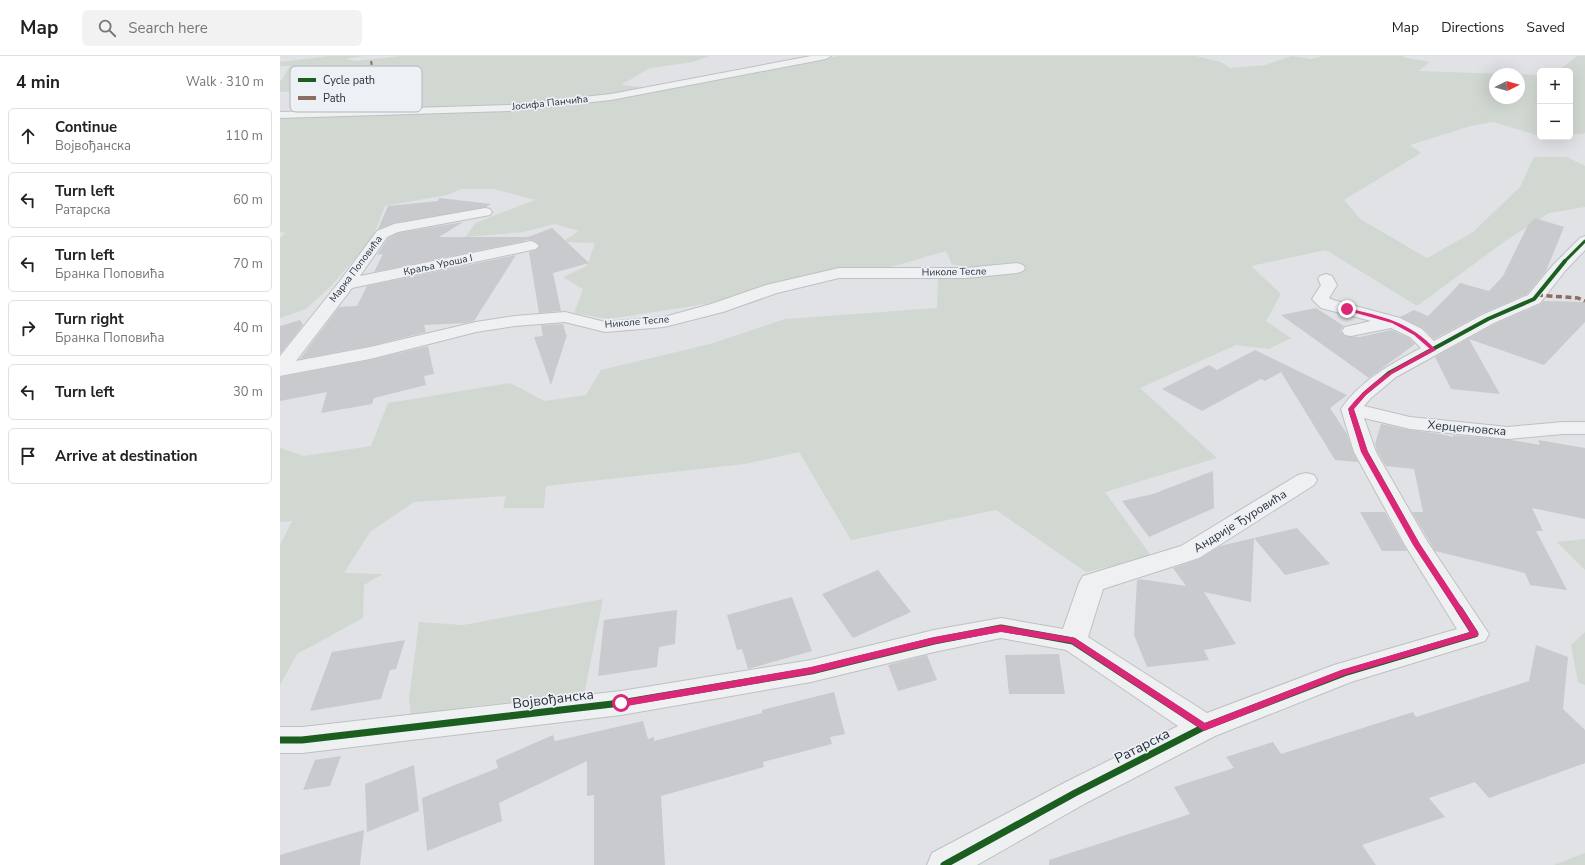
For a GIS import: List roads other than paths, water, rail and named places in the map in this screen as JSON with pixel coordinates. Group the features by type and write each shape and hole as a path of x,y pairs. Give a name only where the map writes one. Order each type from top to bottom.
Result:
{"street":[{"name":"Јосифа Панчића","path":"422,110 517,107 611,97 819,57"},
{"name":"Јосифа Панчића","path":"280,115 369,112"},
{"name":"Марка Поповића","path":"280,370 382,234 394,228 485,212"},
{"path":"1351,409 1364,394 1390,373 1488,319 1534,300 1559,268 1585,241"},
{"name":"Краља Уроша I","path":"346,284 530,246"},
{"name":"Николе Тесле","path":"280,370 370,353 476,327 515,321 565,317 605,327 664,322 717,308 772,289 839,273 966,273 1017,268"},
{"path":"1326,279 1329,285 1320,299 1327,304 1394,322 1416,333 1433,350"},
{"path":"1351,331 1394,322"},
{"name":"Херцегновска","path":"1351,409 1410,423 1508,433 1563,428 1585,428"},
{"name":"Ратарска","path":"944,865 1075,793 1204,727 1344,672 1475,634 1417,545 1365,452 1351,409"},
{"name":"Андрије Ђуровића","path":"1073,640 1092,583 1190,552 1306,480"},
{"name":"Војвођанска","path":"280,740 302,740 621,703 811,671 934,641 1001,628 1073,640 1204,727"}]}
